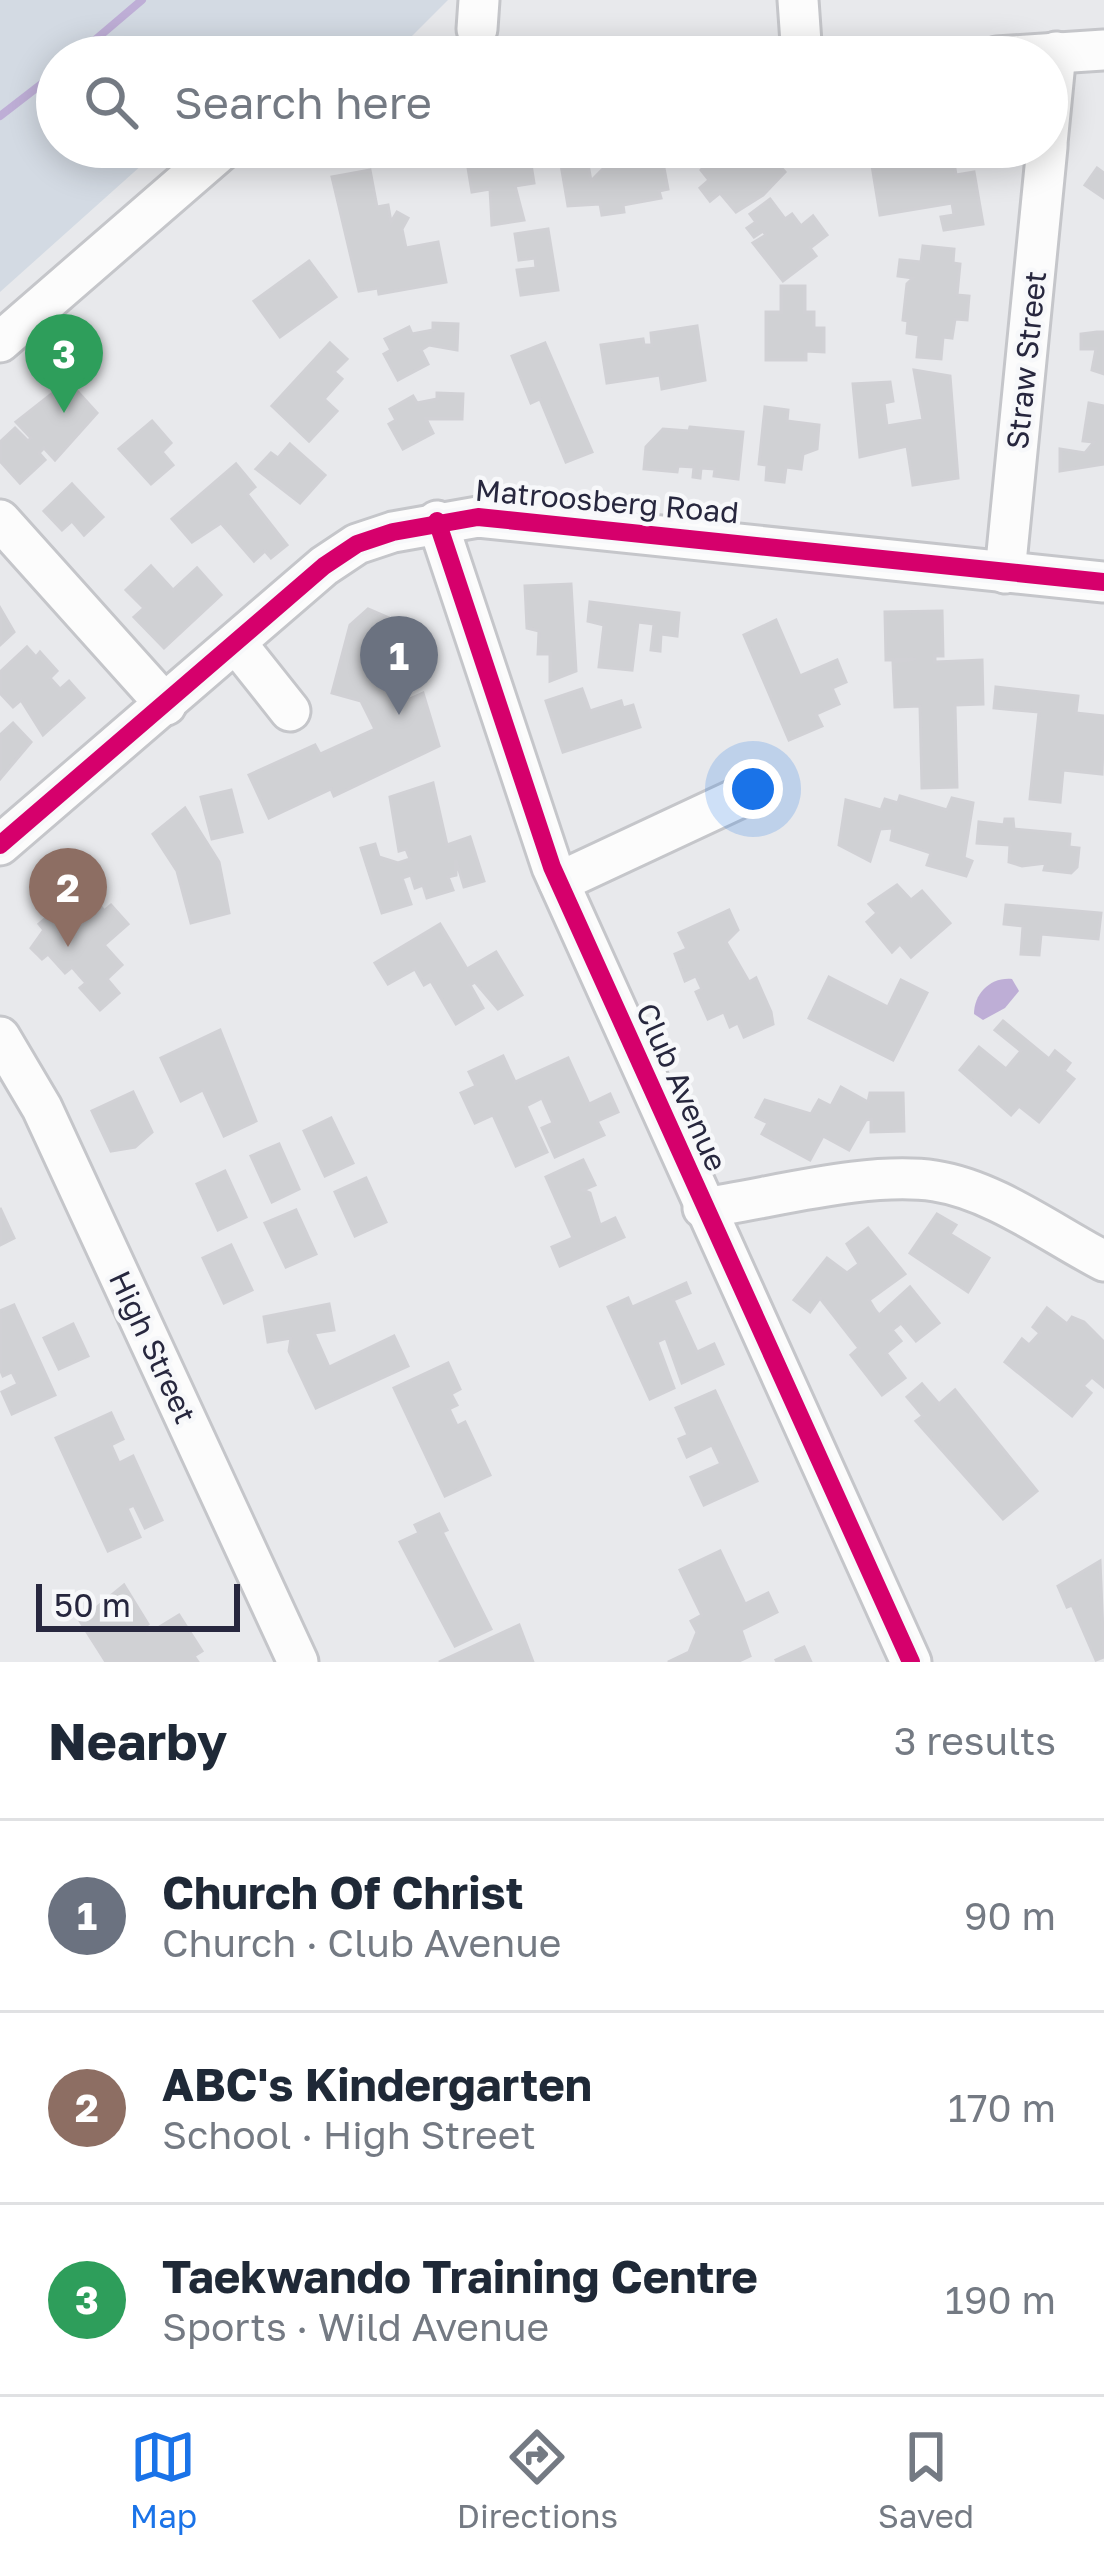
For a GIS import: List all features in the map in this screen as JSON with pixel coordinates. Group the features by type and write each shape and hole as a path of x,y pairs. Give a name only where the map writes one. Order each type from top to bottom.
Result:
{"street":[{"path":"798,0 801,36"},
{"path":"1068,52 1104,50"},
{"path":"0,342 201,168"},
{"name":"Straw Street","path":"1005,573 1045,168"},
{"name":"Matroosberg Road","path":"0,845 357,544 437,521 478,517 581,524 1104,582"},
{"path":"0,520 166,705"},
{"name":"Club Avenue","path":"437,521 559,882 911,1662"},
{"path":"236,643 290,711"},
{"path":"559,882 743,796"},
{"name":"High Street","path":"0,1037 42,1108 298,1662"},
{"path":"704,1208 866,1184 937,1182 995,1203 1104,1261"}],"shaded area":[{"path":"0,0 448,0 412,36 36,36 36,168 139,168 0,292"},
{"path":"1012,979 1019,991 1005,1008 983,1020 974,1014 985,988"}],"building":[{"path":"468,168 532,168 534,183 515,186 524,220 492,225 490,189 472,192"},
{"path":"562,168 589,168 591,181 604,168 664,168 668,189 659,191 661,198 623,205 624,212 602,215 600,204 568,206"},
{"path":"782,168 785,172 763,195 736,212 720,193 710,201 700,188 709,180 701,170"},
{"path":"872,168 955,168 956,175 974,172 983,224 944,230 941,217 954,215 952,203 880,215"},
{"path":"1097,168 1104,173 1104,198 1085,185"},
{"path":"370,170 377,207 388,205 391,222 397,212 408,218 402,229 406,248 438,242 446,282 379,294 378,288 359,291 332,177"},
{"path":"770,199 785,219 792,214 801,226 813,216 827,235 810,248 816,256 783,281 753,243 766,235 763,231 754,237 747,228 756,222 750,214"},
{"path":"548,229 558,290 521,295 517,270 536,268 535,258 519,260 515,234"},
{"path":"923,246 954,249 953,263 960,264 957,295 969,296 967,320 955,319 952,338 943,337 941,359 917,357 919,335 907,333 908,321 903,320 907,284 913,278 898,276 900,260 921,262"},
{"path":"309,261 336,297 280,337 254,301"},
{"path":"781,286 805,286 805,312 814,312 814,328 824,328 824,352 806,351 806,360 766,360 766,312 781,312"},
{"path":"433,323 458,324 457,350 429,345 421,350 428,364 398,380 384,354 391,350 385,339 409,327 412,334 433,330"},
{"path":"697,326 705,380 662,389 660,375 607,383 601,345 643,339 644,345 652,345 651,333"},
{"path":"1104,332 1104,374 1092,370 1096,349 1081,349 1081,334"},
{"path":"330,343 347,359 334,372 342,379 324,399 337,411 309,441 272,406"},
{"path":"545,343 592,452 566,462 540,399 531,403 512,356"},
{"path":"914,370 950,376 958,478 913,485 907,446 860,457 853,384 890,382 893,401 884,403 887,426 923,420"},
{"path":"68,381 97,413 55,460 44,448 39,453 45,460 20,483 0,461 0,442 15,428 28,441 31,438 16,422"},
{"path":"437,393 463,394 462,419 426,419 433,433 403,449 389,424 396,420 390,409 413,396 417,403 437,399"},
{"path":"1089,403 1104,406 1104,464 1060,471 1060,449 1085,453 1094,442 1083,441"},
{"path":"765,407 788,410 787,421 819,425 817,449 803,454 801,469 786,467 784,482 766,480 767,465 759,464"},
{"path":"152,421 171,443 162,452 173,465 151,484 119,449"},
{"path":"690,427 743,432 738,479 714,476 715,469 701,468 700,478 693,477 694,467 678,466 677,472 644,469 646,447 663,429 689,431"},
{"path":"290,444 325,475 300,503 256,469 271,453 278,458"},
{"path":"236,464 255,487 247,494 287,545 271,558 265,551 254,561 221,523 192,542 172,519"},
{"path":"72,484 103,517 84,535 72,521 62,530 44,511"},
{"path":"151,566 173,590 197,568 221,595 164,648 134,617 144,608 126,590"},
{"path":"571,584 576,671 550,681 550,654 538,654 539,631 527,628 525,586"},
{"path":"590,602 679,613 677,636 661,634 660,651 651,650 654,624 638,622 632,670 599,667 604,625 588,621"},
{"path":"0,608 14,632 0,645"},
{"path":"368,609 394,620 416,685 401,692 405,701 423,693 439,746 334,796 331,789 269,818 249,775 315,745 320,754 375,729 361,701 332,693 350,625"},
{"path":"942,611 943,656 935,656 935,662 982,660 983,704 955,705 957,787 922,788 920,706 895,707 893,662 916,659 886,660 885,612"},
{"path":"776,620 800,676 837,660 846,682 832,688 839,704 816,714 822,726 789,740 744,635"},
{"path":"27,647 36,657 40,652 57,671 50,678 60,689 69,681 84,698 43,735 21,700 13,707 0,693 0,672"},
{"path":"996,687 1078,696 1076,713 1104,716 1102,774 1063,770 1060,802 1030,799 1039,712 994,708"},
{"path":"582,689 590,711 621,701 623,708 633,705 640,727 563,752 546,701"},
{"path":"13,723 31,742 0,779 0,735"},
{"path":"433,783 447,845 470,837 484,881 464,887 456,860 456,875 448,877 453,890 427,898 423,885 415,888 411,875 402,878 411,904 382,913 361,848 375,844 379,857 398,863 410,859 406,849 399,851 390,797"},
{"path":"231,790 242,832 212,839 201,797"},
{"path":"900,796 947,810 952,798 973,803 964,858 972,861 966,876 927,865 931,853 891,840 893,828 880,829 870,861 839,845 846,800 881,810 885,799 898,803"},
{"path":"185,808 219,862 229,913 191,923 177,871 153,834"},
{"path":"1005,819 1013,819 1014,829 1070,834 1069,847 1079,848 1077,867 1071,873 1044,870 1046,863 1022,866 1009,862 1010,845 977,843 979,822 1004,825"},
{"path":"85,885 104,911 111,905 128,924 104,945 122,965 107,979 119,993 100,1010 80,988 86,983 72,967 65,973 48,954 42,959 31,948 44,930 39,924"},
{"path":"897,885 911,900 922,891 950,923 911,957 900,944 892,952 867,922 877,913 869,904"},
{"path":"1006,905 1101,913 1098,939 1041,934 1039,955 1021,954 1023,926 1004,924"},
{"path":"729,910 738,930 726,942 749,982 756,978 773,1024 744,1037 738,1023 730,1027 724,1012 708,1019 696,992 702,989 696,976 685,981 675,954 687,949 679,933"},
{"path":"440,924 467,969 496,952 522,995 498,1009 475,982 470,985 483,1008 456,1024 431,981 424,985 415,969 388,984 375,963"},
{"path":"829,977 888,1007 901,980 927,993 893,1060 809,1018"},
{"path":"1003,1021 1049,1059 1055,1051 1070,1063 1064,1071 1074,1079 1039,1122 1019,1106 1011,1115 960,1070 979,1047 1006,1069 1021,1051 995,1030"},
{"path":"220,1030 256,1121 224,1136 203,1090 181,1101 161,1058"},
{"path":"503,1056 515,1082 568,1058 589,1104 610,1094 618,1112 597,1121 604,1135 555,1157 542,1128 553,1123 542,1098 526,1106 547,1152 516,1166 493,1115 475,1123 461,1093 476,1086 469,1072"},
{"path":"841,1087 868,1102 870,1093 903,1093 904,1131 871,1132 871,1119 866,1120 849,1150 823,1136 810,1160 762,1134 768,1123 756,1117 765,1100 811,1114 819,1100 831,1106"},
{"path":"133,1092 152,1132 135,1147 111,1151 92,1111"},
{"path":"331,1118 353,1163 325,1176 304,1131"},
{"path":"279,1144 299,1189 272,1202 251,1156"},
{"path":"583,1160 595,1185 583,1190 590,1193 600,1225 615,1218 624,1237 560,1266 552,1247 573,1238 546,1177"},
{"path":"225,1171 246,1217 218,1230 197,1184"},
{"path":"366,1178 386,1222 355,1236 335,1192"},
{"path":"0,1208 14,1238 0,1245"},
{"path":"296,1210 316,1254 286,1267 265,1223"},
{"path":"937,1214 956,1225 950,1234 989,1258 968,1292 910,1253"},
{"path":"868,1228 905,1274 869,1300 875,1310 879,1315 910,1287 939,1323 916,1341 901,1323 892,1330 901,1341 886,1353 905,1378 882,1395 851,1355 859,1348 820,1298 810,1312 794,1300 827,1258 847,1273 859,1264 847,1244"},
{"path":"231,1245 252,1290 224,1303 203,1258"},
{"path":"686,1283 690,1293 673,1300 697,1352 714,1344 723,1364 682,1383 666,1338 657,1342 674,1388 650,1399 608,1307 628,1298 632,1307"},
{"path":"329,1304 334,1330 314,1333 329,1367 394,1336 408,1366 316,1408 289,1351 291,1338 268,1342 264,1317"},
{"path":"14,1305 55,1395 12,1414 2,1392 18,1384 12,1372 3,1376 0,1369 0,1311"},
{"path":"1047,1308 1067,1324 1072,1317 1084,1322 1104,1342 1104,1387 1092,1377 1083,1386 1091,1393 1072,1416 1005,1362 1022,1339 1029,1345 1040,1333 1033,1327"},
{"path":"73,1324 88,1356 59,1369 44,1338"},
{"path":"448,1363 460,1389 451,1394 457,1405 449,1409 457,1426 465,1422 490,1475 445,1496 394,1388"},
{"path":"922,1384 939,1404 955,1390 1037,1491 1003,1519 916,1421 923,1416 907,1397"},
{"path":"715,1391 757,1481 704,1505 691,1477 721,1464 712,1445 687,1457 679,1439 688,1435 676,1408"},
{"path":"111,1413 123,1439 111,1445 119,1463 133,1456 162,1520 145,1528 134,1505 127,1508 140,1537 108,1551 56,1438"},
{"path":"439,1514 447,1530 442,1532 491,1629 455,1646 400,1542 419,1533 415,1525"},
{"path":"720,1551 745,1604 768,1593 777,1612 741,1630 750,1656 737,1662 668,1662 689,1652 697,1632 691,1621 702,1615 680,1570"},
{"path":"1100,1561 1104,1657 1096,1660 1072,1605 1067,1607 1058,1586"},
{"path":"124,1585 148,1624 144,1627 148,1634 179,1615 202,1651 194,1656 198,1662 106,1662 80,1621"},
{"path":"519,1625 533,1662 439,1662"},
{"path":"804,1647 811,1662 777,1662 776,1660"}],"waterway":[{"path":"100,36 142,0"},
{"path":"0,116 36,88"}],"cycle path":[{"path":"0,845 324,566 357,544 393,532 478,517 1104,582"},
{"path":"437,521 552,867 911,1662"}],"place":[{"name":"Taekwando Training Centre","path":"64,413"},
{"name":"Church Of Christ","path":"399,715"},
{"name":"ABC's Kindergarten","path":"68,947"}]}
